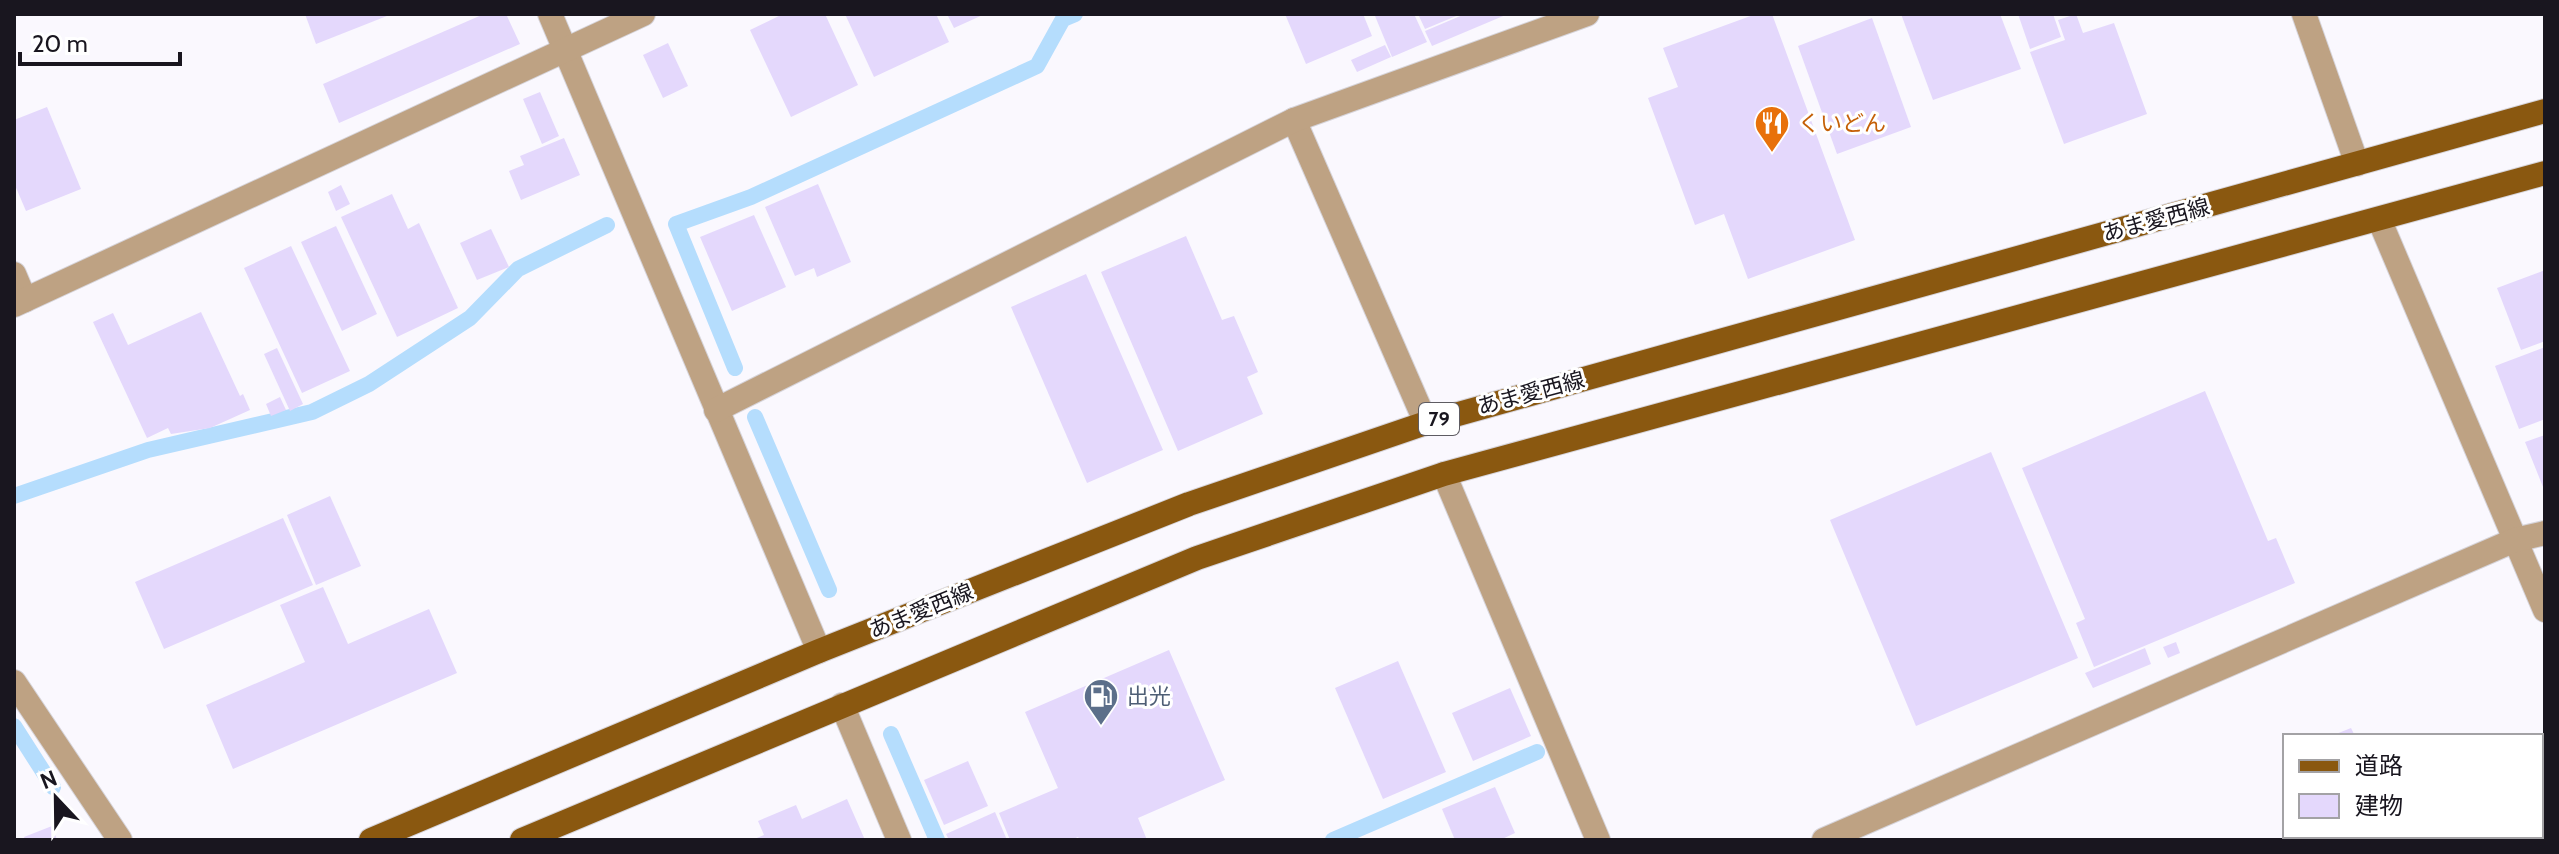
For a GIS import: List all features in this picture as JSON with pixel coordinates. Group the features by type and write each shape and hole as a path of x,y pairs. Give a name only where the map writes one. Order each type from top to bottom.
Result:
{"main road":[{"name":"あま愛西線","path":"371,840 819,651 1189,504 1426,423 2545,111"},
{"path":"522,840 1197,558 1444,474 2545,173"}],"street":[{"path":"550,14 819,651"},
{"path":"14,274 19,302 643,14"},
{"path":"716,410 1294,120 1587,14"},
{"path":"2304,14 2357,164"},
{"path":"1294,120 1426,423"},
{"path":"2379,219 2545,610"},
{"path":"1444,474 1598,840"},
{"path":"1824,840 2515,540 2545,533"},
{"path":"14,682 120,840"},
{"path":"842,705 899,840"}],"building":[{"path":"305,14 392,14 316,44"},
{"path":"484,14 506,14 520,44 339,123 323,84"},
{"path":"783,14 825,14 858,85 791,117 750,30"},
{"path":"845,14 936,14 949,42 874,77"},
{"path":"947,14 985,14 954,28"},
{"path":"1285,14 1363,14 1372,36 1306,64"},
{"path":"1414,14 1427,42 1392,57 1375,16"},
{"path":"1418,14 1461,14 1425,29"},
{"path":"1465,14 1508,14 1432,46 1425,31"},
{"path":"1756,14 1772,14 1855,240 1748,279 1724,214 1695,225 1648,98 1678,87 1663,48"},
{"path":"1901,14 2000,14 2021,69 1933,100"},
{"path":"2018,14 2053,14 2061,37 2030,49"},
{"path":"2076,14 2083,33 2114,23 2147,114 2064,144 2030,52 2065,40 2058,20"},
{"path":"1872,18 1911,127 1837,154 1798,46"},
{"path":"668,43 688,86 663,98 643,55"},
{"path":"1385,45 1391,57 1357,72 1351,60"},
{"path":"540,92 559,136 542,144 523,99"},
{"path":"47,107 81,189 26,211 14,183 14,120"},
{"path":"564,138 580,175 521,200 509,171 524,165 520,156"},
{"path":"818,184 851,262 817,277 814,268 795,276 765,207"},
{"path":"341,185 350,204 336,211 328,192"},
{"path":"392,194 408,229 419,223 458,308 397,337 341,217"},
{"path":"754,215 786,287 732,311 700,237"},
{"path":"336,226 377,314 342,331 301,242"},
{"path":"491,229 509,267 477,280 460,243"},
{"path":"1186,236 1222,320 1234,316 1258,372 1247,377 1263,414 1178,451 1101,272"},
{"path":"291,246 350,371 302,393 244,268"},
{"path":"2545,270 2545,341 2521,350 2497,288"},
{"path":"1086,274 1163,450 1087,483 1011,307"},
{"path":"201,312 240,396 243,394 250,410 210,428 171,434 168,428 147,438 93,322 113,313 128,345"},
{"path":"2545,347 2545,419 2519,429 2495,366"},
{"path":"277,348 303,404 290,411 264,354"},
{"path":"2205,391 2268,541 2276,538 2295,583 2094,667 2076,623 2085,619 2022,468"},
{"path":"280,397 286,410 271,416 266,404"},
{"path":"2545,435 2545,492 2525,442"},
{"path":"1991,452 2078,658 1916,726 1830,520"},
{"path":"330,496 361,566 316,585 287,515"},
{"path":"283,518 313,585 164,649 135,582"},
{"path":"323,587 348,644 429,609 457,673 233,769 206,705 305,662 280,605"},
{"path":"2176,642 2180,653 2168,658 2163,647"},
{"path":"2145,648 2151,664 2093,688 2085,673"},
{"path":"1169,650 1225,780 1138,818 1147,840 1080,840 1078,837 1071,840 1010,840 999,813 1058,788 1025,712"},
{"path":"1398,661 1446,772 1383,799 1335,688"},
{"path":"1510,688 1531,736 1473,761 1452,713"},
{"path":"2351,728 2354,734 2336,734"},
{"path":"968,761 988,806 944,825 924,780"},
{"path":"1495,787 1515,833 1500,840 1455,840 1442,809"},
{"path":"847,799 865,840 752,840 764,835 758,821 796,805 802,819"},
{"path":"995,812 1007,840 949,840 946,834"},
{"path":"52,826 57,840 25,840 24,837"},
{"path":"2428,838 2429,840 2321,840"}],"waterway":[{"path":"735,368 676,224 751,197 1037,66 1063,19 1075,14"},
{"path":"14,496 148,450 312,412 369,384 470,318 518,269 607,225"},
{"path":"755,417 829,590"},
{"path":"14,726 53,787"},
{"path":"891,734 937,840"},
{"path":"1333,840 1537,752"}],"place":[{"name":"くいどん","path":"1772,154"},
{"name":"出光","path":"1101,727"}]}
